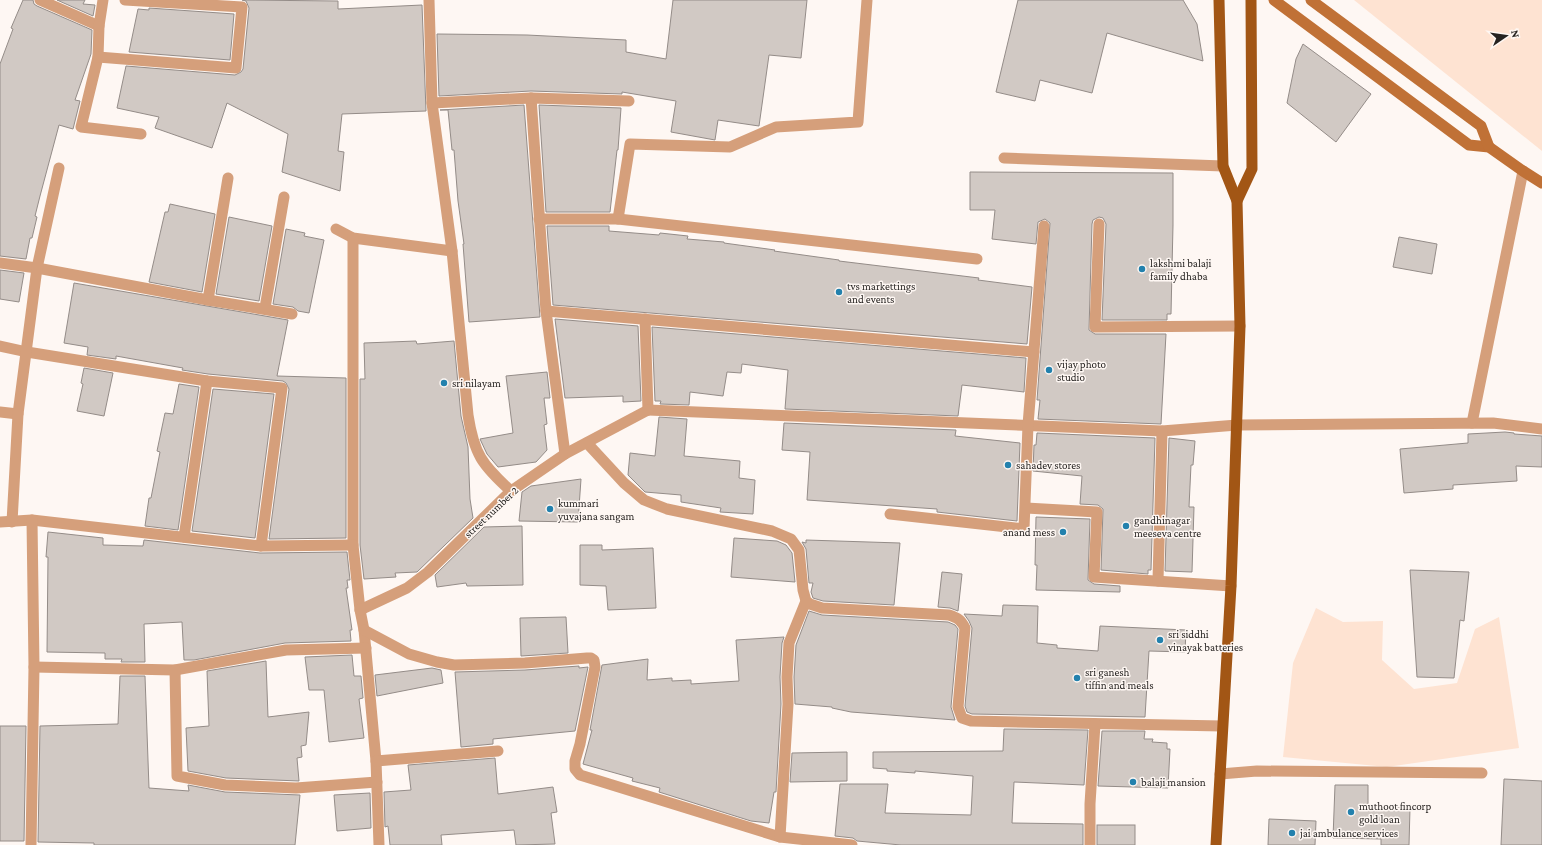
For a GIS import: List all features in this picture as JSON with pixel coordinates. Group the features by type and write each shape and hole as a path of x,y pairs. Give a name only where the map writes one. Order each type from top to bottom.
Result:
{"main road":[{"path":"1216,845 1231,586 1240,326 1237,201 1223,166 1219,0"},
{"path":"1237,201 1252,169 1251,0"},
{"path":"1274,0 1468,145 1489,147 1523,172 1542,183"},
{"path":"1311,0 1481,126 1489,147"}],"street":[{"path":"40,0 99,26"},
{"path":"103,0 99,26 98,57 81,127 141,134"},
{"path":"98,57 236,68 242,7 125,0"},
{"path":"430,0 432,103 452,251 471,436 478,455 492,474 511,491"},
{"path":"618,219 630,144 730,147 776,127 858,122 867,0"},
{"path":"432,103 531,98 629,101"},
{"path":"531,98 546,311 565,454"},
{"path":"1004,158 1223,166"},
{"path":"12,522 18,414 37,268 59,168"},
{"path":"1472,423 1523,172"},
{"path":"208,300 228,178"},
{"path":"265,308 284,197"},
{"path":"539,218 618,219 977,259"},
{"path":"1098,224 1095,327 1240,326"},
{"path":"890,514 1024,529 1028,425 1044,226"},
{"path":"336,228 353,238 452,251"},
{"path":"353,238 353,545 366,648 376,761 380,845"},
{"path":"0,263 37,268 292,314"},
{"path":"546,311 1034,352"},
{"path":"645,319 648,410 1162,431 1237,425 1472,423 1493,423 1542,429"},
{"path":"0,346 27,352 207,381 282,388 261,546"},
{"path":"184,537 207,381"},
{"name":"street number 2","path":"360,610 407,588 428,572 511,491 565,454 648,410"},
{"path":"0,412 18,414"},
{"path":"1158,581 1162,431"},
{"path":"587,443 624,483 644,500 667,509 772,530 791,539 799,550 803,590 806,601 789,643 787,677 788,704 780,837"},
{"path":"1026,508 1097,512 1094,577 1231,586"},
{"path":"0,522 32,520 261,546 353,545"},
{"path":"31,845 34,667 32,520"},
{"path":"806,601 822,608 949,615 958,618 962,621 965,628 958,707 962,718 970,720 1095,724 1222,726"},
{"path":"364,630 409,654 454,665 525,663 587,658 593,659 595,663 580,744 575,761 575,769 580,775 780,837 852,845"},
{"path":"34,667 175,670 286,650 366,648"},
{"path":"175,670 177,776 225,785 296,788 377,782"},
{"path":"1090,845 1090,804 1095,724"},
{"path":"376,761 498,751"},
{"path":"1220,774 1257,772 1482,773"}],"shaded area":[{"path":"1354,0 1542,0 1542,151"},
{"path":"1316,608 1343,622 1383,621 1382,660 1414,689 1457,683 1475,629 1499,617 1519,748 1387,767 1283,757 1293,663"}],"building":[{"path":"23,0 33,0 34,4 37,6 92,30 91,54 75,100 80,101 73,129 59,125 35,216 37,217 32,238 30,238 26,259 0,256 0,64 13,29 11,28"},
{"path":"57,0 85,0 83,4 95,5 93,16"},
{"path":"242,0 338,1 338,9 422,5 426,111 342,114 338,151 344,152 340,191 282,172 288,134 227,103 212,148 155,128 159,117 117,108 126,66 235,75 241,72 243,69 249,8 246,1"},
{"path":"673,0 807,0 801,58 769,55 759,126 718,120 715,140 671,132 676,101 622,92 622,94 531,91 439,96 437,34 527,35 626,40 626,52 666,59"},
{"path":"1018,0 1183,0 1197,24 1203,61 1107,33 1092,93 1040,80 1035,101 996,92"},
{"path":"149,8 234,14 230,60 129,52 138,9 149,10"},
{"path":"1303,44 1371,94 1336,142 1287,103 1296,59"},
{"path":"524,105 540,317 469,322 464,244 458,201 454,150 452,150 448,110 440,110"},
{"path":"539,105 621,108 618,150 610,212 546,212"},
{"path":"970,172 1173,173 1171,314 1167,314 1167,320 1102,320 1106,224 1103,218 1099,217 1093,220 1092,224 1089,330 1095,334 1166,334 1161,424 1038,419 1040,400 1037,400 1050,223 1045,219 1038,222 1036,244 992,239 995,210 970,210"},
{"path":"170,204 215,214 202,292 149,282 165,212 168,212"},
{"path":"229,217 272,226 259,301 216,294"},
{"path":"547,226 609,226 609,231 659,235 660,233 688,236 687,239 724,242 839,261 979,278 978,280 1032,287 1027,344 553,305"},
{"path":"286,229 305,233 304,236 324,240 309,313 298,311 293,307 273,304"},
{"path":"1399,237 1437,244 1432,274 1393,267"},
{"path":"0,270 24,273 19,302 0,299"},
{"path":"74,283 288,320 277,376 346,378 346,538 269,539 289,389 286,383 283,381 182,370 183,368 116,356 116,359 87,355 88,347 64,343"},
{"path":"555,319 638,326 641,401 623,402 623,396 565,398"},
{"path":"652,327 1026,358 1024,392 962,385 958,416 785,409 788,370 742,364 741,373 727,372 723,396 690,392 689,405 660,404 661,401 655,401"},
{"path":"416,341 417,344 454,341 461,416 468,447 470,499 473,518 417,572 395,573 396,577 364,579 360,545 360,379 365,379 364,343"},
{"path":"84,368 113,373 104,416 77,411 83,384 81,383"},
{"path":"547,372 550,398 544,398 547,424 544,425 547,450 536,462 498,467 487,454 480,439 513,433 506,376"},
{"path":"179,384 199,387 178,530 145,526 149,498 151,498 160,452 157,451 165,413 173,414"},
{"path":"213,389 274,394 255,538 192,531"},
{"path":"659,417 687,419 684,456 740,461 739,478 755,480 753,514 720,512 721,508 681,502 681,495 645,492 628,475 630,453 655,456"},
{"path":"784,423 956,430 955,436 1020,443 1017,521 937,512 937,509 807,500 810,452 782,450"},
{"path":"1505,432 1542,436 1542,467 1516,466 1517,481 1453,485 1453,489 1404,493 1400,449 1468,443 1468,434"},
{"path":"1037,433 1155,438 1151,570 1148,570 1148,574 1101,570 1103,509 1098,505 1080,504 1082,476 1033,471 1034,445 1036,445"},
{"path":"1169,438 1195,441 1193,465 1191,465 1189,507 1194,507 1192,572 1165,571"},
{"name":"kummari yuvajana sangam","path":"581,479 578,522 519,521 522,492 531,486"},
{"path":"1036,517 1090,519 1088,580 1094,584 1120,586 1120,592 1036,590"},
{"path":"522,526 523,585 467,586 466,583 437,587 435,575 484,527"},
{"path":"48,532 103,538 103,545 143,546 144,540 260,553 347,552 350,580 347,580 348,588 346,588 352,630 350,630 351,641 285,643 194,660 184,660 182,622 144,624 145,662 121,662 122,659 105,659 105,653 47,652 48,557 46,557"},
{"path":"734,538 777,541 786,545 792,553 795,582 731,577"},
{"path":"806,540 900,543 894,605 823,601 813,598 811,592 813,583 809,583 806,549 802,542 806,543"},
{"path":"580,545 602,545 602,550 653,548 656,608 608,610 606,586 580,585"},
{"path":"1410,570 1469,572 1464,621 1460,620 1454,678 1417,677"},
{"path":"942,572 962,574 958,611 950,608 938,607"},
{"path":"1003,605 1038,606 1037,643 1057,645 1057,648 1098,651 1100,626 1186,630 1185,652 1149,651 1145,717 972,714 967,712 965,706 972,628 964,614 1002,616"},
{"path":"809,611 822,615 948,622 955,625 958,629 951,707 955,720 851,712 832,707 795,704 794,677 796,645"},
{"path":"566,617 568,653 521,656 520,618"},
{"path":"784,637 782,643 780,677 781,704 776,792 774,792 769,823 751,821 659,792 660,788 632,781 633,778 583,764 592,730 590,730 602,665 648,659 647,680 672,678 672,681 691,680 691,684 739,681 736,640"},
{"path":"352,655 354,676 361,676 363,698 359,699 364,738 329,742 324,690 309,690 305,657"},
{"path":"266,661 268,717 309,712 306,745 301,746 302,757 297,758 299,781 226,778 188,771 186,728 209,726 207,671"},
{"path":"579,666 579,668 588,667 575,731 493,739 493,744 461,747 455,672 525,670"},
{"path":"432,668 441,670 443,683 377,696 375,675"},
{"path":"120,676 145,676 149,788 189,791 188,785 225,792 300,795 295,845 94,845 94,843 38,842 40,726 118,724"},
{"path":"0,726 26,726 24,841 0,841"},
{"path":"1004,729 1088,730 1084,785 1014,782 1012,823 1083,824 1083,845 901,845 857,841 853,838 835,836 840,784 888,784 885,813 971,815 973,776 915,771 915,773 887,771 887,769 873,768 873,752 1003,751"},
{"path":"1102,731 1145,731 1144,739 1153,739 1152,742 1167,743 1167,749 1170,749 1168,788 1098,786"},
{"path":"847,752 847,781 790,782 792,753"},
{"path":"495,758 498,794 553,787 557,812 551,813 555,844 516,845 514,830 441,835 442,845 390,845 388,826 385,827 384,792 411,790 408,765"},
{"path":"1504,779 1542,781 1542,845 1501,845"},
{"path":"1335,785 1368,785 1368,806 1410,808 1409,845 1381,845 1381,839 1333,838"},
{"path":"370,793 371,828 337,831 334,795"},
{"name":"jai ambulance services","path":"1269,819 1316,821 1315,845 1268,845"},
{"path":"1097,825 1135,825 1135,845 1097,845"}],"place":[{"name":"lakshmi balaji family dhaba","path":"1142,269"},
{"name":"tvs markettings and events","path":"839,292"},
{"name":"vijay photo studio","path":"1049,370"},
{"name":"sri nilayam","path":"444,383"},
{"name":"sahadev stores","path":"1008,465"},
{"name":"kummari yuvajana sangam","path":"550,509"},
{"name":"gandhinagar meeseva centre","path":"1126,526"},
{"name":"anand mess","path":"1063,532"},
{"name":"sri siddhi vinayak batteries","path":"1160,640"},
{"name":"sri ganesh tiffin and meals","path":"1077,678"},
{"name":"balaji mansion","path":"1133,782"},
{"name":"muthoot fincorp gold loan","path":"1351,812"},
{"name":"jai ambulance services","path":"1292,833"}]}
